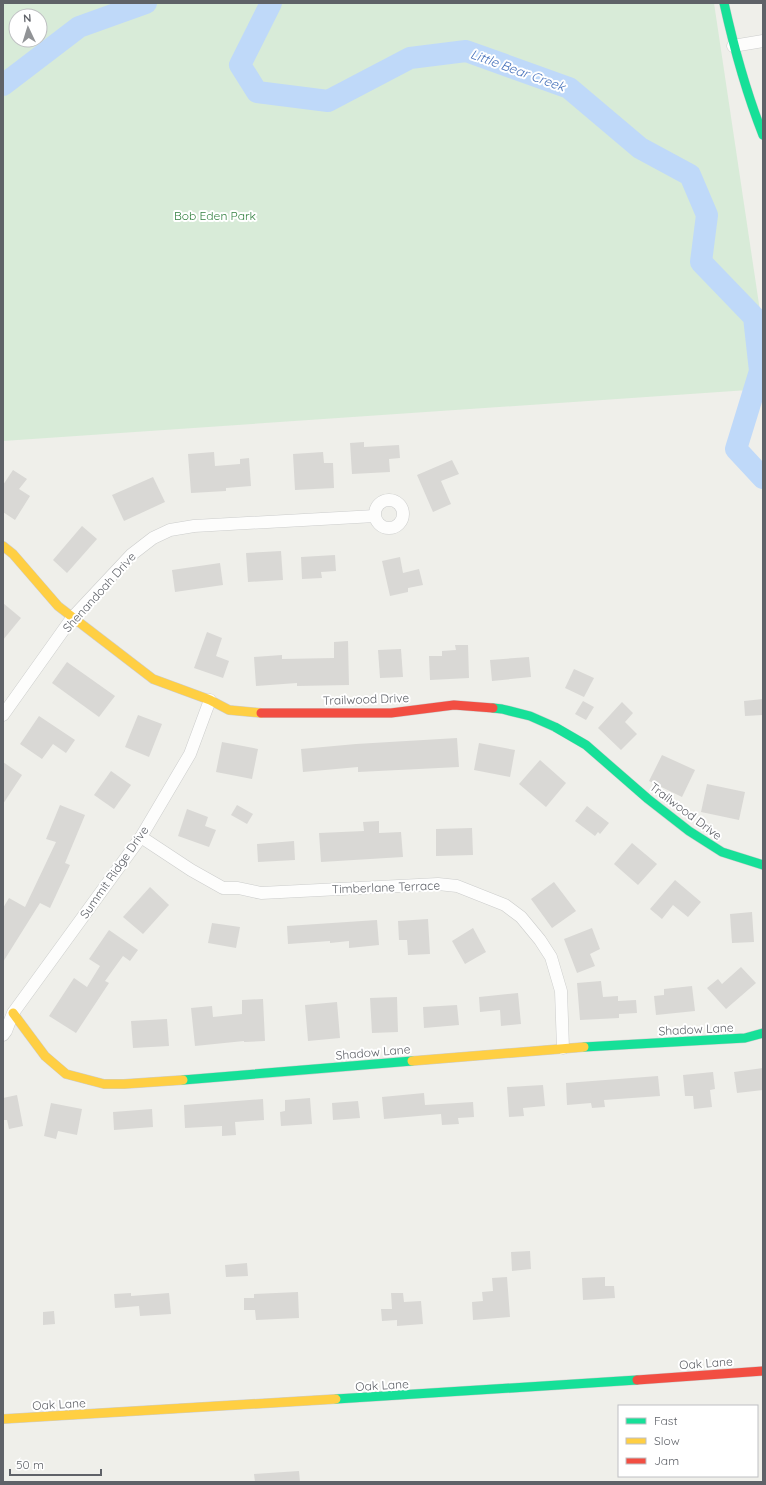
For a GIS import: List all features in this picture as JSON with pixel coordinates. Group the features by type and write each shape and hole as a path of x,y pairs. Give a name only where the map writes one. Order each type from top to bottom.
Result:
{"street":[{"path":"724,3 733,46 756,120 763,135"},
{"path":"733,46 763,41"},
{"name":"Shenandoah Drive","path":"3,715 72,618 131,555 153,538 170,530 194,526 375,516"},
{"name":"Trailwood Drive","path":"3,546 12,554 58,606 153,679 210,700 229,710 271,714 390,713 454,704 502,709 530,716 555,727 586,745 689,831 722,852 763,865"},
{"name":"Summit Ridge Drive","path":"3,1035 13,1013 141,837 190,754 210,700"},
{"name":"Timberlane Terrace","path":"141,837 191,870 223,888 238,888 261,893 438,884 457,886 505,905 520,917 540,940 551,957 561,991 563,1048"},
{"name":"Shadow Lane","path":"13,1013 45,1056 66,1074 104,1084 124,1084 246,1075 563,1048 745,1038 763,1033"},
{"name":"Oak Lane","path":"3,1420 478,1391 763,1371"}],"green space":[{"name":"Bob Eden Park","path":"3,3 714,3 763,331 763,389 3,441"}],"building":[{"path":"364,442 364,447 399,445 400,458 389,459 390,472 352,474 350,443"},
{"path":"214,452 215,466 240,464 240,459 249,458 251,486 226,488 226,491 191,493 188,454"},
{"path":"323,452 324,463 333,463 334,488 295,490 293,454"},
{"path":"452,460 459,474 441,481 451,504 433,512 417,475"},
{"path":"13,470 27,479 19,489 30,496 15,520 3,512 3,485"},
{"path":"153,477 165,502 124,521 112,495"},
{"path":"82,526 97,539 67,573 53,560"},
{"path":"281,551 283,580 248,582 246,553"},
{"path":"335,555 336,571 321,572 322,578 302,579 301,557"},
{"path":"400,557 403,573 419,569 423,585 408,588 408,592 390,596 382,561"},
{"path":"220,563 223,585 175,592 172,570"},
{"path":"3,603 21,618 3,640"},
{"path":"207,632 222,638 216,656 229,661 223,678 194,668"},
{"path":"348,641 349,685 297,686 297,683 256,686 254,657 282,655 282,659 334,658 334,642"},
{"path":"455,645 468,645 469,678 430,680 429,656 442,656 442,651 456,650"},
{"path":"401,649 403,677 380,678 378,650"},
{"path":"529,657 531,677 492,681 490,660"},
{"path":"67,662 115,696 99,717 52,683"},
{"path":"574,669 594,678 584,697 565,688"},
{"path":"763,699 763,715 745,716 744,701"},
{"path":"583,701 594,707 586,720 575,714"},
{"path":"622,702 633,713 625,722 637,734 621,750 598,728"},
{"path":"138,715 162,724 149,757 125,747"},
{"path":"39,716 75,740 66,753 53,744 42,759 20,744"},
{"path":"457,738 459,767 358,772 358,767 303,772 301,749"},
{"path":"222,742 258,749 252,779 216,772"},
{"path":"479,743 515,750 510,777 474,770"},
{"path":"662,755 695,770 682,797 649,781"},
{"path":"540,760 566,783 546,807 519,784"},
{"path":"3,762 22,775 3,804"},
{"path":"111,771 131,785 114,809 94,795"},
{"path":"707,784 745,792 739,820 701,812"},
{"path":"60,805 85,815 65,863 70,865 50,908 40,903 3,962 3,908 9,898 25,907 56,842 46,839"},
{"path":"237,805 253,814 247,824 231,815"},
{"path":"587,806 609,823 600,834 598,832 595,836 575,821"},
{"path":"187,809 208,817 205,826 216,830 209,847 178,836"},
{"path":"379,821 379,833 401,832 403,857 321,862 319,833 364,831 363,822"},
{"path":"472,828 473,855 436,856 436,829"},
{"path":"294,841 295,860 258,862 257,844"},
{"path":"632,843 657,864 638,885 614,864"},
{"path":"675,880 701,902 688,917 673,905 662,919 650,909"},
{"path":"554,882 576,911 552,928 531,899"},
{"path":"150,887 169,905 143,934 123,917"},
{"path":"752,912 754,942 732,943 730,914"},
{"path":"428,919 430,954 408,955 407,940 399,940 398,921"},
{"path":"377,920 379,945 349,948 349,941 288,944 287,926"},
{"path":"212,923 240,927 236,948 208,943"},
{"path":"473,928 486,952 465,964 452,941"},
{"path":"592,928 600,949 590,954 595,966 577,973 564,939"},
{"path":"109,930 138,950 130,961 123,956 105,981 109,983 76,1033 49,1016 74,978 87,987 100,966 89,959"},
{"path":"741,967 756,983 726,1009 707,988 718,979 722,984"},
{"path":"601,981 603,997 618,996 618,1001 636,1000 637,1013 619,1014 619,1018 580,1020 577,983"},
{"path":"692,986 695,1011 656,1015 654,996 664,995 664,989"},
{"path":"518,993 521,1024 501,1026 500,1010 480,1012 479,997"},
{"path":"397,997 398,1032 372,1033 370,998"},
{"path":"263,999 265,1041 244,1041 195,1046 191,1008 212,1006 213,1017 242,1014 242,1000"},
{"path":"337,1002 340,1038 308,1041 305,1005"},
{"path":"457,1005 459,1025 424,1028 423,1007"},
{"path":"167,1019 169,1046 133,1048 131,1021"},
{"path":"763,1068 763,1090 737,1093 734,1072"},
{"path":"713,1072 715,1089 710,1090 712,1107 694,1109 693,1096 685,1096 683,1075"},
{"path":"658,1076 660,1096 604,1100 605,1107 592,1108 591,1103 567,1105 566,1083"},
{"path":"543,1085 545,1106 523,1108 524,1116 509,1117 507,1087"},
{"path":"424,1093 425,1105 473,1102 474,1117 458,1118 459,1124 442,1125 441,1114 384,1119 382,1097"},
{"path":"17,1095 23,1126 9,1129 7,1120 3,1120 3,1098"},
{"path":"310,1098 312,1124 281,1126 280,1112 285,1111 285,1100"},
{"path":"263,1099 264,1120 235,1122 236,1135 222,1136 222,1126 185,1128 184,1105"},
{"path":"358,1101 360,1118 333,1120 332,1103"},
{"path":"51,1103 82,1109 77,1135 58,1131 56,1139 44,1136"},
{"path":"152,1109 153,1127 114,1130 113,1112"},
{"path":"530,1251 531,1269 512,1271 511,1252"},
{"path":"247,1263 248,1276 226,1277 225,1265"},
{"path":"507,1277 510,1317 473,1320 472,1302 483,1301 482,1292 493,1291 492,1278"},
{"path":"605,1277 605,1286 614,1286 615,1298 583,1300 582,1278"},
{"path":"298,1292 299,1318 256,1320 255,1310 244,1310 244,1298 254,1298 254,1294"},
{"path":"131,1293 131,1296 169,1293 171,1314 140,1316 139,1306 115,1308 114,1294"},
{"path":"391,1293 403,1293 404,1302 421,1301 423,1324 397,1326 397,1320 382,1321 381,1309 392,1309"},
{"path":"54,1311 55,1324 43,1325 43,1312"},
{"path":"299,1471 300,1482 255,1482 254,1474"}],"waterway":[{"name":"Little Bear Creek","path":"3,85 79,27 146,3"},
{"name":"Little Bear Creek","path":"271,3 240,65 257,92 328,101 410,58 466,51 569,88 640,148 690,175 707,215 701,262 754,317 760,371 736,449 763,478"}],"traffic: fast":[{"path":"724,3 741,70 763,135"},
{"path":"493,708 530,716 555,727 586,745 648,799 689,831 722,852 763,865"},
{"path":"584,1047 745,1038 763,1033"},
{"path":"183,1080 412,1061"},
{"path":"336,1399 637,1380"}],"traffic: slow":[{"path":"3,546 13,554 58,606 153,679 210,700 229,710 261,713"},
{"path":"13,1013 45,1056 66,1074 104,1084 183,1080"},
{"path":"412,1061 584,1047"},
{"path":"3,1419 336,1399"}],"traffic: jam":[{"path":"261,713 391,713 454,705 493,708"},
{"path":"637,1380 763,1371"}]}
